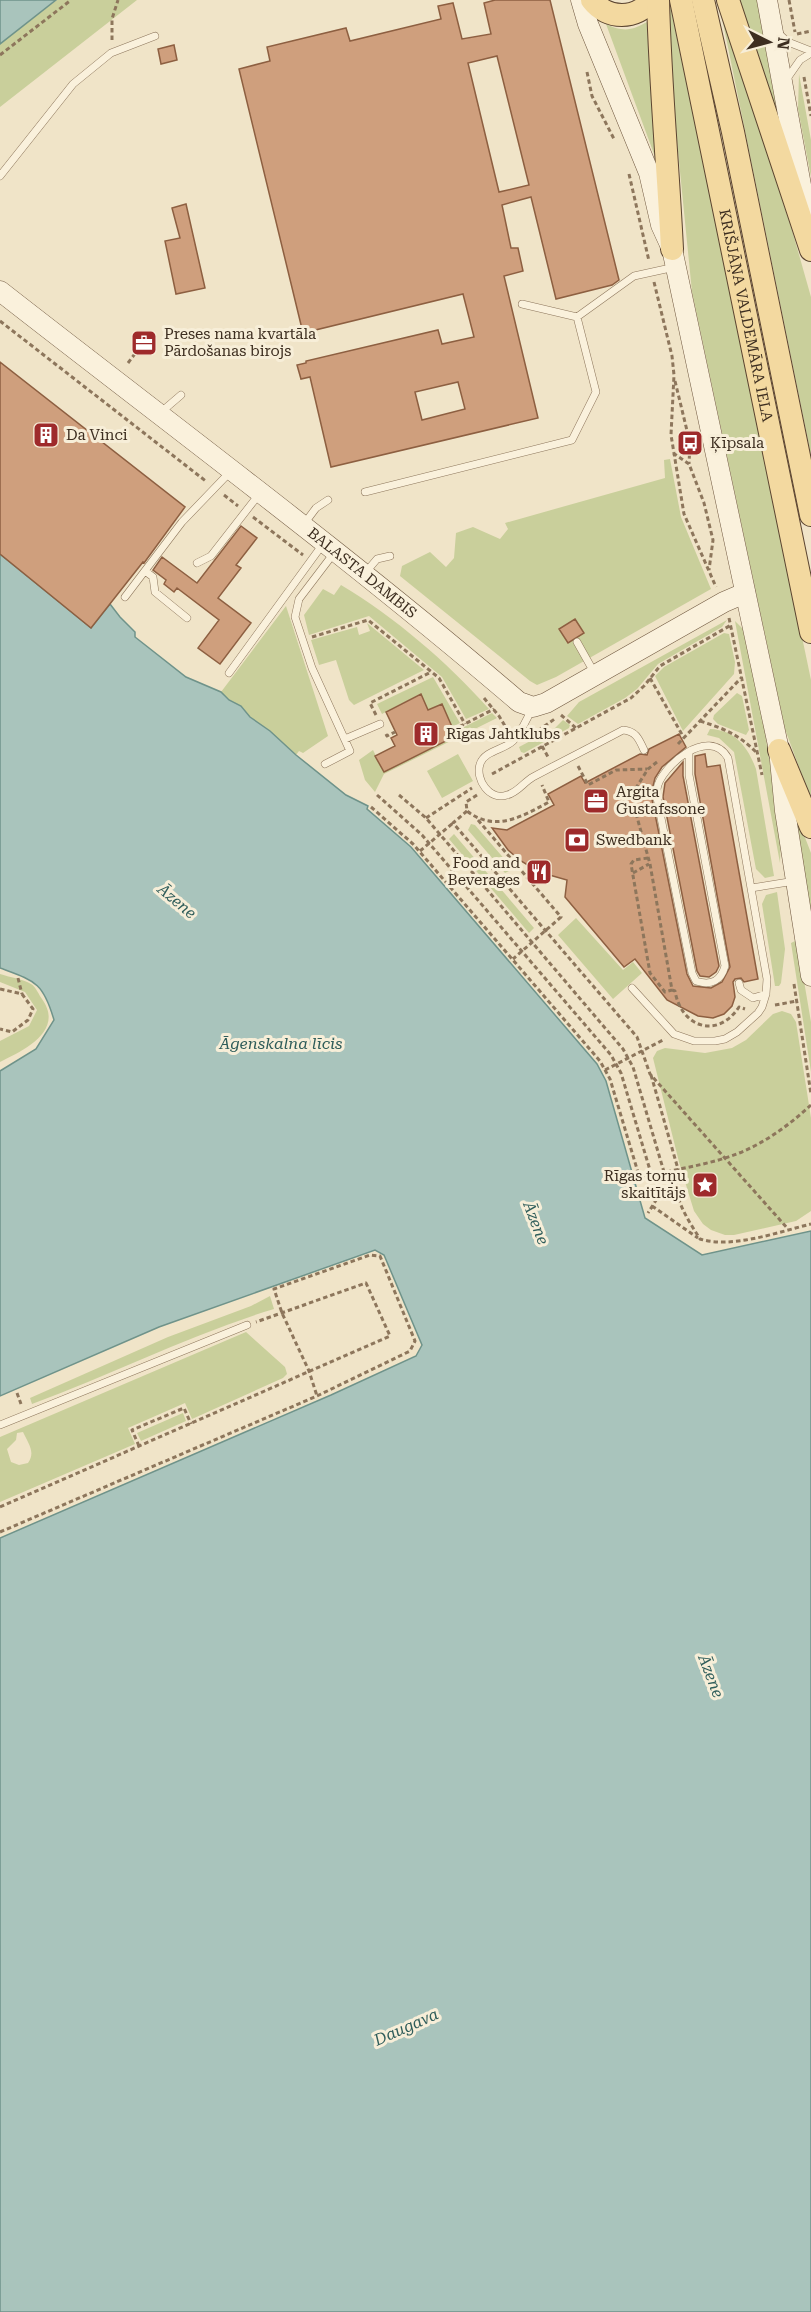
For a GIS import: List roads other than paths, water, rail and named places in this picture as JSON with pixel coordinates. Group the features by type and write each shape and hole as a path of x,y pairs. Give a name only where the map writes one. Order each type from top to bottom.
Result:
{"main road":[{"path":"592,0 604,10 617,15 633,14 646,7 651,0"},
{"path":"658,0 659,57 669,172 673,258"},
{"name":"KRIŠJĀŅA VALDEMĀRA IELA","path":"681,0 811,632"},
{"name":"KRIŠJĀŅA VALDEMĀRA IELA","path":"703,0 733,132 811,516"},
{"path":"728,0 811,250"},
{"path":"769,752 811,827"}],"street":[{"path":"581,0 588,24 649,173 661,225 673,258 745,593 769,752 785,811 795,881 802,978"},
{"path":"767,0 811,242"},
{"name":"BALASTA DAMBIS","path":"0,291 330,547 444,638 519,702 533,707"},
{"path":"533,707 546,703 724,602 745,593"}],"lane":[{"path":"772,27 788,42 811,52"},
{"path":"0,176 73,84 111,53 155,36"},
{"path":"784,91 787,76 800,60 811,52"},
{"path":"522,304 577,317 634,276 651,272 673,258"},
{"path":"365,492 572,440 596,392 577,317"},
{"path":"158,415 181,396"},
{"path":"125,597 182,522 231,471"},
{"path":"197,563 211,555 260,493"},
{"path":"303,526 316,508 328,500"},
{"path":"325,764 350,751 312,668 295,617 299,599 330,547"},
{"path":"229,673 330,547"},
{"path":"364,574 377,559 390,556"},
{"path":"145,571 153,577 155,592 187,618"},
{"path":"577,642 595,674"},
{"path":"533,707 514,741 484,757 480,763 479,771 482,782 489,792 498,797 510,795 530,779 623,730 630,730 638,736 644,750"},
{"path":"345,739 380,724"},
{"path":"632,988 675,1034 694,1041 726,1039 737,1032 762,1007 766,994 767,979 728,758 723,750 708,744 689,752 666,772 657,787 658,803 692,973 696,981 705,984 716,982 723,974 725,966 689,775 689,752"},
{"path":"751,888 795,881"},
{"path":"739,983 741,990 753,998 766,994"},
{"path":"0,1425 247,1325"}],"water":[{"path":"0,0 56,0 0,44"},
{"path":"0,554 91,628 110,604 135,632 135,637 186,677 221,692 229,700 241,706 250,717 346,795 368,806 367,809 411,847 597,1064 606,1081 645,1218 702,1255 811,1231 811,2312 0,2312 0,1538 331,1395 416,1356 422,1345 384,1255 375,1250 159,1327 0,1396 0,1071 36,1049 54,1020 46,998 36,985 22,976 0,968"}],"place":[{"name":"Preses nama kvartāla Pārdošanas birojs","path":"144,343"},
{"name":"Da Vinci","path":"46,435"},
{"name":"Ķīpsala","path":"690,443"},
{"name":"Rīgas Jahtklubs","path":"426,734"},
{"name":"Argita Gustafssone","path":"596,801"},
{"name":"Swedbank","path":"577,840"},
{"name":"Food and Beverages","path":"539,872"},
{"name":"Rīgas torņu skaitītājs","path":"705,1185"}],"water label":[{"name":"Āzene","path":"177,901"},
{"name":"Āgenskalna līcis","path":"281,1043"},
{"name":"Āzene","path":"536,1223"},
{"name":"Āzene","path":"711,1676"},
{"name":"Daugava","path":"406,2027"}]}
